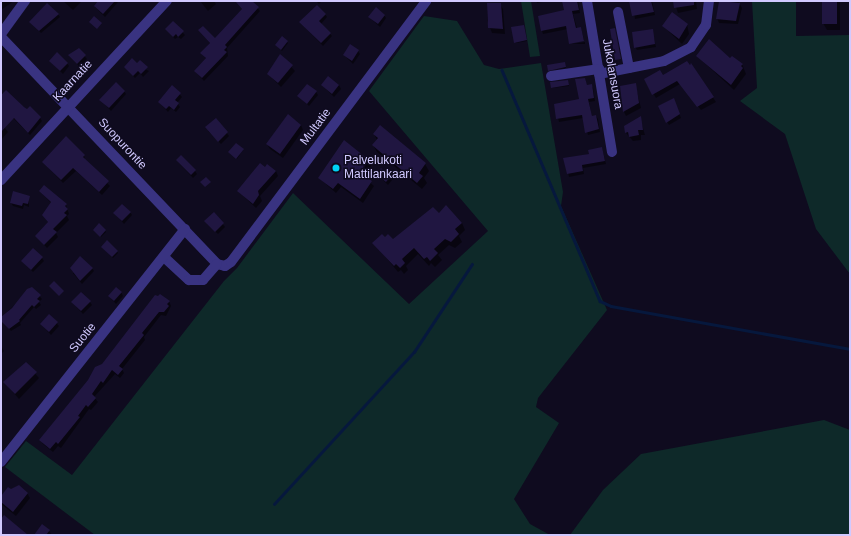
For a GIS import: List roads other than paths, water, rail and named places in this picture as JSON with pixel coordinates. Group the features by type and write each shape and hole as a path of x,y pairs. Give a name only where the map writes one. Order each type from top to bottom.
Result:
{"street":[{"path":"1,35 25,1"},
{"name":"Kaarnatie","path":"1,180 68,105 167,1"},
{"name":"Multatie","path":"164,257 189,280 202,280 221,265 231,262 426,1"},
{"name":"Jukolansuora","path":"587,1 612,152"},
{"path":"551,76 599,72 664,61 691,47 706,25 709,1"},
{"path":"618,12 629,68"},
{"name":"Suopurontie","path":"1,35 184,229 221,265"},
{"name":"Suotie","path":"1,462 164,257 184,229"}],"waterway":[{"path":"502,70 600,301 611,306 850,349"},
{"path":"274,504 414,352 472,264"}],"place":[{"name":"Palvelukoti Mattilankaari","path":"336,168"}]}
